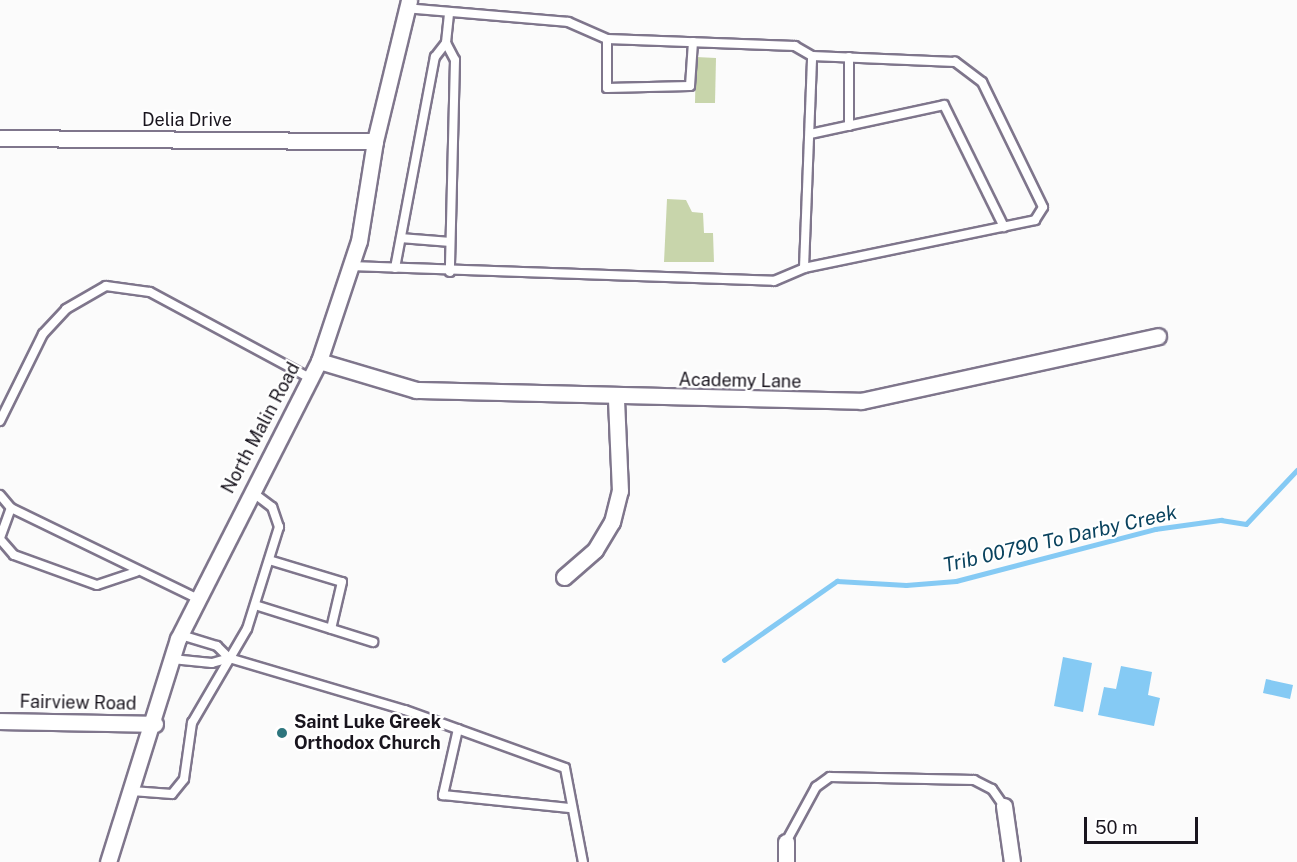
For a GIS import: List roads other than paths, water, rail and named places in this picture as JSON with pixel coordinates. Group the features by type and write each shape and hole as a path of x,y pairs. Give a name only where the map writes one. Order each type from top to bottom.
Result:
{"street":[{"name":"North Malin Road","path":"108,862 155,724 180,635 250,491 319,361 350,266 375,141 407,4"},
{"name":"Delia Drive","path":"0,138 375,141"},
{"name":"Academy Lane","path":"319,361 416,390 616,399 861,401 1158,336"},
{"path":"564,577 595,550 612,522 620,490 616,399"},
{"name":"Fairview Road","path":"0,721 155,724"},
{"path":"1004,806 1012,862"},
{"path":"786,842 786,862"}],"lane":[{"path":"350,266 450,272 774,280 804,268 1035,220 1044,207 982,81 955,62 812,56 795,46 607,39 568,22 449,14 407,4"},
{"path":"395,268 435,57 446,44 449,14"},
{"path":"607,39 607,88 690,86 693,42"},
{"path":"446,44 455,60 450,272"},
{"path":"804,268 812,56"},
{"path":"849,57 849,126"},
{"path":"810,134 944,105 1004,227"},
{"path":"401,238 450,242"},
{"path":"0,421 43,334 66,309 106,286 150,292 310,378"},
{"path":"132,791 172,794 184,779 192,723 229,658 255,605 279,527 272,507 250,491"},
{"path":"0,495 11,508 110,553 136,572 196,598"},
{"path":"11,508 0,539 14,555 97,585 136,572"},
{"path":"269,560 342,582 331,629"},
{"path":"255,605 373,642"},
{"path":"180,635 218,646 229,658 458,729 565,768 569,808 582,839 583,862"},
{"path":"172,659 212,663 229,658"},
{"path":"458,729 443,795 569,808"},
{"path":"786,842 816,788 831,777 974,780 992,789 1004,806"}],"water":[{"path":"1063,657 1092,663 1083,712 1054,706"},
{"path":"1121,666 1152,672 1148,695 1160,698 1154,726 1098,715 1104,687 1116,689"},
{"path":"1266,679 1293,685 1290,699 1263,693"}],"waterway":[{"name":"Trib 00790 To Darby Creek","path":"724,660 837,581 906,585 956,581 1155,529 1221,520 1246,524 1297,470"}],"place":[{"name":"Saint Luke Greek Orthodox Church","path":"282,733"}]}
